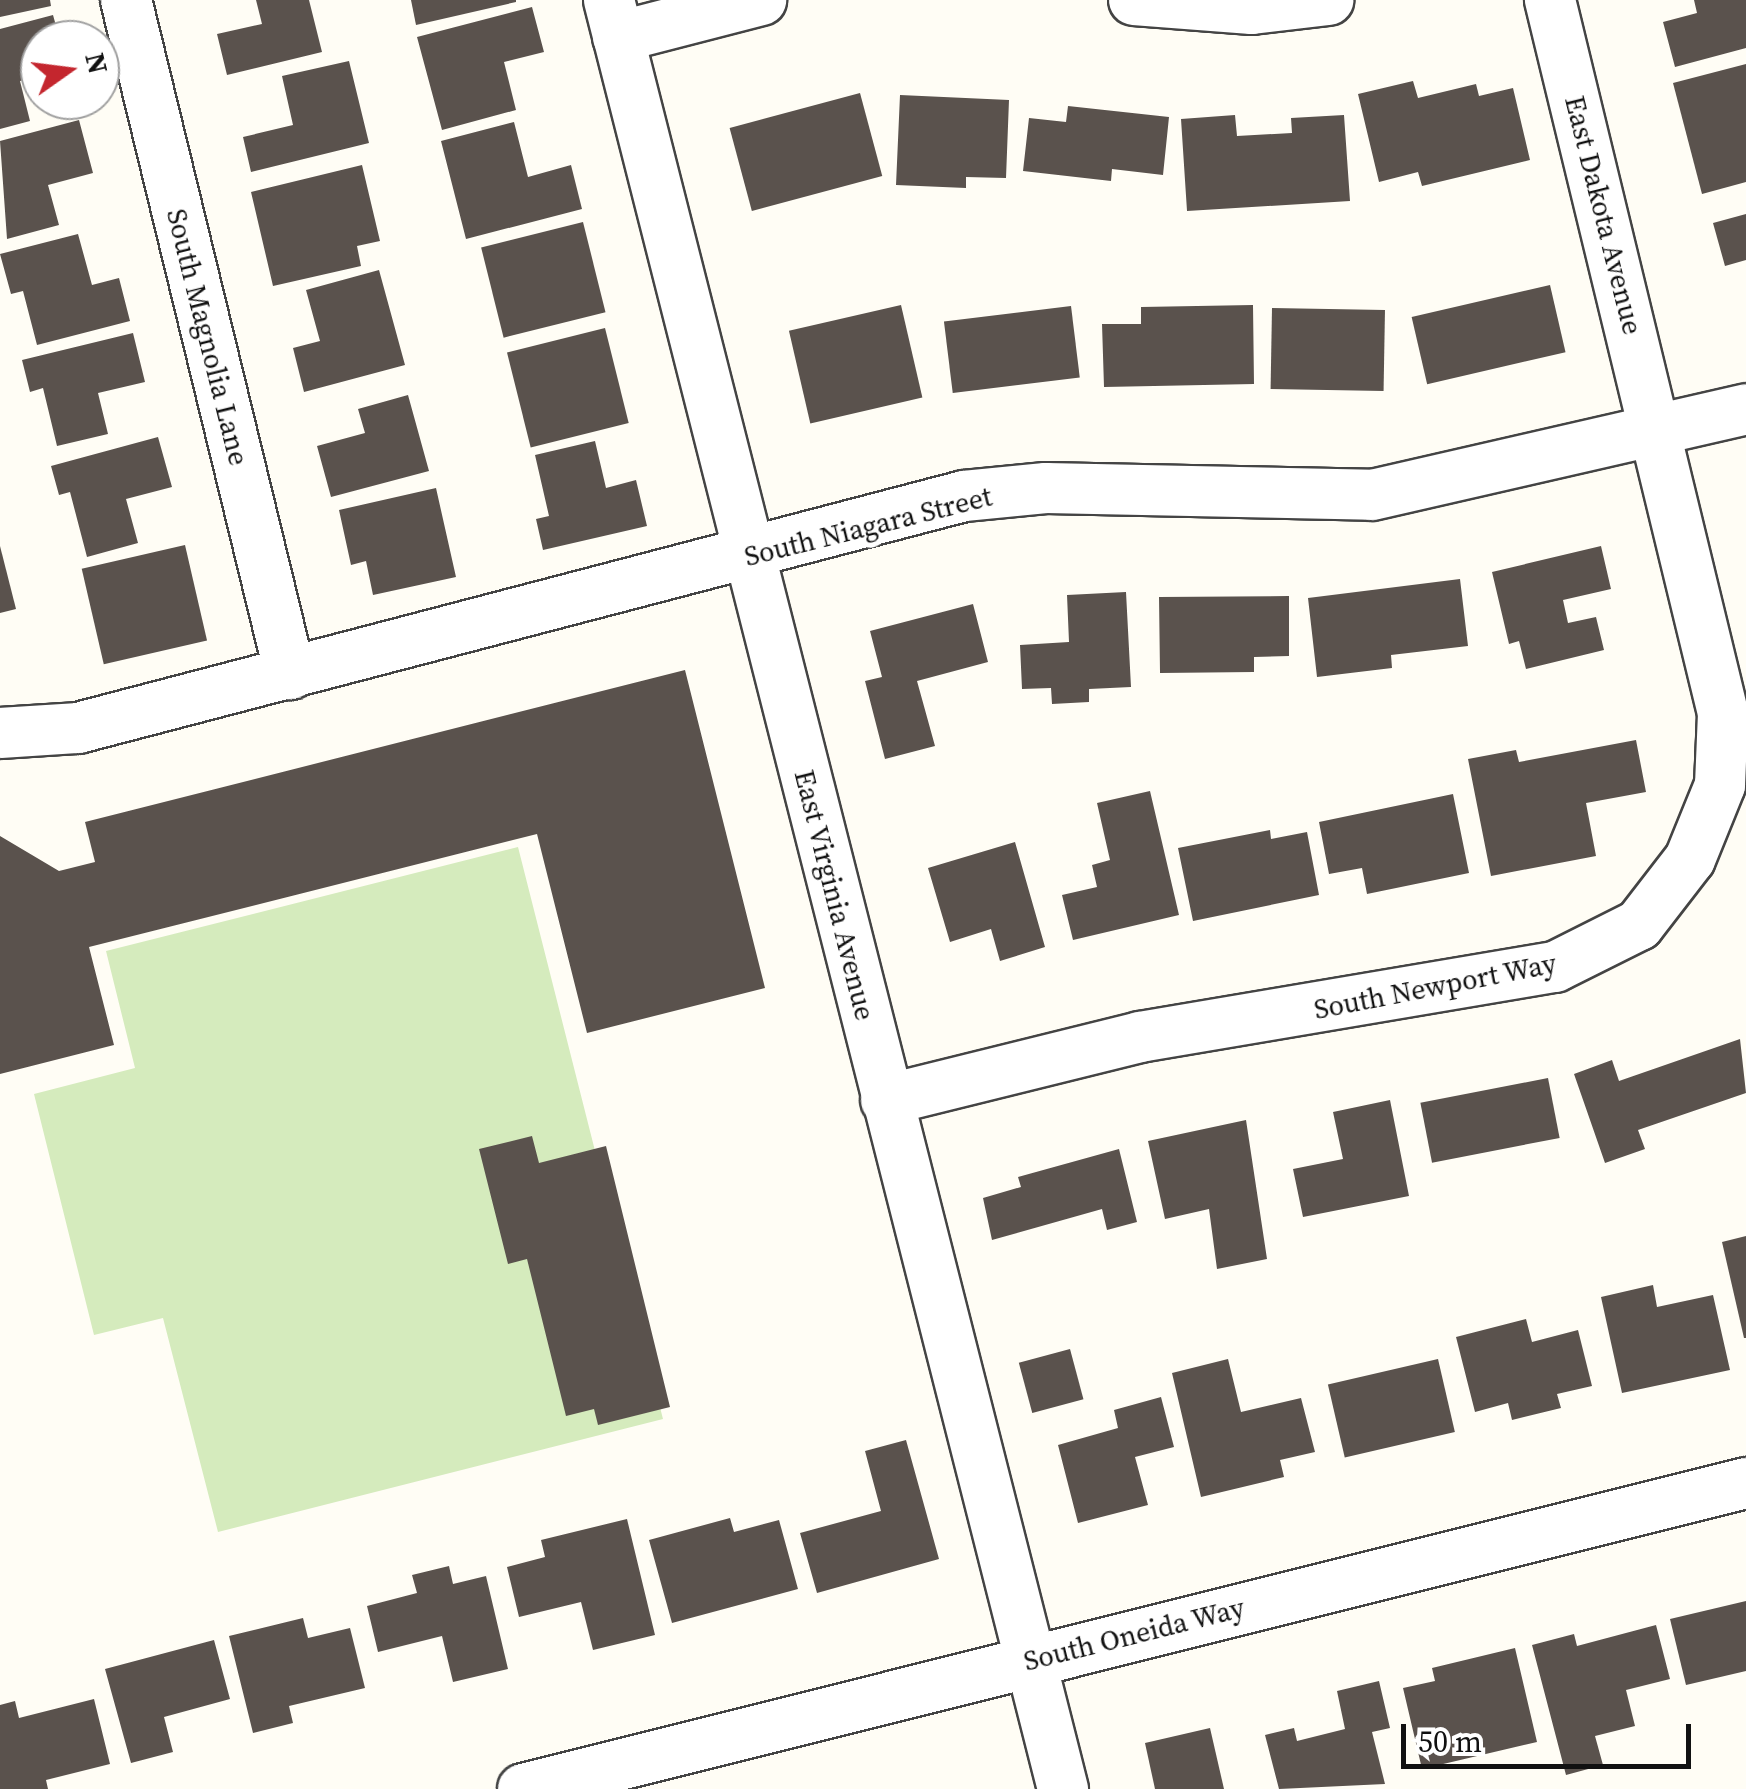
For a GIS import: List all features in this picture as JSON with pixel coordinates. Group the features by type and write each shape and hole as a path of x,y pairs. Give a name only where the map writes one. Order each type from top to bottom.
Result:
{"street":[{"name":"South Magnolia Lane","path":"126,0 290,674"},
{"path":"614,18 762,0"},
{"path":"1134,0 1252,10 1328,0"},
{"name":"East Dakota Avenue","path":"1550,0 1657,431"},
{"name":"East Virginia Avenue","path":"614,18 1063,1789"},
{"name":"South Niagara Street","path":"0,732 78,728 992,492 1372,495 1746,408"},
{"name":"South Newport Way","path":"886,1100 1140,1037 1532,972 1638,925 1664,898 1708,825 1724,740 1657,431"},
{"name":"South Oneida Way","path":"522,1789 1031,1659 1746,1484"}],"green space":[{"path":"518,847 663,1419 218,1532 163,1318 94,1335 34,1094 135,1068 106,951"}],"building":[{"path":"0,0 50,0 51,6 0,17"},
{"path":"256,0 309,0 322,52 227,75 217,34 262,24"},
{"path":"411,0 516,0 516,2 416,25"},
{"path":"1694,0 1746,0 1746,48 1675,67 1663,22 1697,13"},
{"path":"532,7 544,52 504,62 516,110 442,130 417,37"},
{"path":"20,24 20,120 30,121 0,129 0,29"},
{"path":"349,61 369,143 251,172 243,137 293,125 282,76"},
{"path":"1746,64 1746,182 1702,194 1673,83"},
{"path":"1413,81 1418,98 1476,84 1479,96 1513,88 1530,160 1422,186 1418,172 1379,182 1358,94"},
{"path":"860,93 882,176 752,211 730,128"},
{"path":"900,95 1009,100 1006,178 966,177 966,188 896,185"},
{"path":"1068,106 1169,117 1163,175 1112,169 1111,181 1023,171 1029,118 1066,122"},
{"path":"1235,115 1237,136 1292,133 1291,118 1344,115 1350,201 1187,211 1181,119"},
{"path":"79,120 93,173 48,185 59,225 7,239 0,141"},
{"path":"514,122 528,177 571,165 582,209 466,239 441,141"},
{"path":"362,165 380,241 357,246 361,266 273,286 251,192"},
{"path":"1746,214 1746,260 1725,266 1713,223"},
{"path":"583,222 605,312 504,338 481,247"},
{"path":"78,234 92,285 119,278 130,321 37,345 23,291 11,294 0,254"},
{"path":"379,270 405,365 304,392 293,348 320,341 306,290"},
{"path":"1550,285 1566,352 1427,384 1412,317"},
{"path":"901,305 922,398 810,423 789,331"},
{"path":"1253,305 1254,384 1104,387 1102,324 1141,324 1141,307"},
{"path":"1071,306 1080,377 953,393 944,322"},
{"path":"1272,308 1385,310 1384,391 1271,389"},
{"path":"605,328 629,423 531,448 507,352"},
{"path":"133,333 145,382 98,393 108,434 57,446 43,388 30,392 22,360"},
{"path":"408,395 429,471 331,497 317,446 365,433 358,409"},
{"path":"158,437 172,487 126,499 138,543 87,557 70,492 59,495 51,466"},
{"path":"595,441 606,488 636,480 647,526 543,550 536,519 549,516 535,455"},
{"path":"436,488 456,577 373,595 366,561 351,565 339,510"},
{"path":"185,545 207,640 104,664 82,569"},
{"path":"0,546 16,609 0,613"},
{"path":"1601,546 1611,589 1563,600 1568,623 1596,617 1604,650 1526,669 1519,641 1509,644 1492,572"},
{"path":"1460,579 1468,646 1391,655 1392,668 1317,677 1308,598"},
{"path":"1126,592 1131,687 1089,689 1089,702 1052,704 1051,688 1022,689 1020,645 1069,642 1067,595"},
{"path":"1289,596 1289,656 1254,657 1254,672 1160,673 1159,597"},
{"path":"973,604 988,662 917,681 935,746 885,759 865,681 882,677 870,631"},
{"path":"685,670 765,988 587,1033 537,834 89,947 114,1045 0,1074 0,836 59,871 95,862 85,822"},
{"path":"1636,740 1646,792 1586,803 1596,856 1491,876 1468,759 1516,750 1519,762"},
{"path":"1150,791 1179,915 1073,940 1062,895 1097,887 1092,865 1110,860 1097,803"},
{"path":"1453,794 1469,873 1367,894 1362,868 1329,874 1319,822"},
{"path":"1270,830 1271,839 1307,832 1319,895 1193,921 1178,848"},
{"path":"1015,842 1045,947 1000,961 991,929 950,942 928,868"},
{"path":"1740,1039 1746,1093 1638,1130 1645,1149 1605,1163 1574,1074 1612,1060 1619,1081"},
{"path":"1548,1078 1560,1138 1432,1163 1420,1103"},
{"path":"1390,1100 1409,1196 1303,1217 1293,1169 1343,1159 1333,1112"},
{"path":"1246,1120 1267,1259 1217,1269 1209,1209 1165,1219 1148,1141"},
{"path":"532,1136 539,1163 606,1146 670,1407 598,1425 594,1409 566,1416 527,1259 508,1264 479,1149"},
{"path":"1119,1149 1137,1222 1107,1230 1102,1209 992,1240 983,1198 1021,1187 1018,1177"},
{"path":"1746,1236 1746,1338 1744,1338 1722,1242"},
{"path":"1653,1285 1657,1307 1713,1295 1730,1370 1622,1393 1601,1297"},
{"path":"1526,1319 1532,1342 1578,1330 1592,1386 1557,1394 1561,1408 1512,1420 1508,1403 1475,1412 1456,1337"},
{"path":"1070,1349 1083,1399 1032,1413 1019,1363"},
{"path":"1228,1359 1241,1412 1301,1398 1315,1452 1280,1460 1284,1477 1201,1497 1172,1373"},
{"path":"1438,1359 1455,1432 1345,1457 1328,1384"},
{"path":"1161,1397 1174,1447 1135,1457 1148,1505 1078,1523 1058,1445 1118,1428 1114,1410"},
{"path":"906,1440 939,1559 817,1593 800,1533 881,1511 865,1451"},
{"path":"730,1518 734,1532 779,1520 798,1589 672,1623 649,1540"},
{"path":"627,1519 655,1635 593,1650 581,1602 519,1617 507,1567 545,1557 541,1540"},
{"path":"449,1566 453,1584 486,1576 508,1669 453,1682 442,1636 378,1652 367,1606 417,1593 412,1575"},
{"path":"1746,1601 1746,1671 1686,1685 1670,1619"},
{"path":"303,1618 308,1638 350,1628 365,1688 289,1706 293,1723 253,1733 229,1636"},
{"path":"1656,1625 1670,1679 1626,1690 1635,1726 1595,1736 1603,1765 1566,1775 1532,1645 1574,1634 1577,1646"},
{"path":"214,1640 230,1699 164,1717 173,1752 131,1763 105,1669"},
{"path":"1515,1648 1537,1742 1422,1769 1403,1688 1435,1681 1432,1668"},
{"path":"1379,1681 1390,1728 1372,1732 1385,1784 1279,1789 1265,1735 1294,1728 1297,1741 1345,1729 1337,1691"},
{"path":"94,1699 110,1764 46,1780 48,1789 0,1789 0,1705 15,1701 19,1718"},
{"path":"1210,1728 1224,1789 1155,1789 1145,1743"}]}
